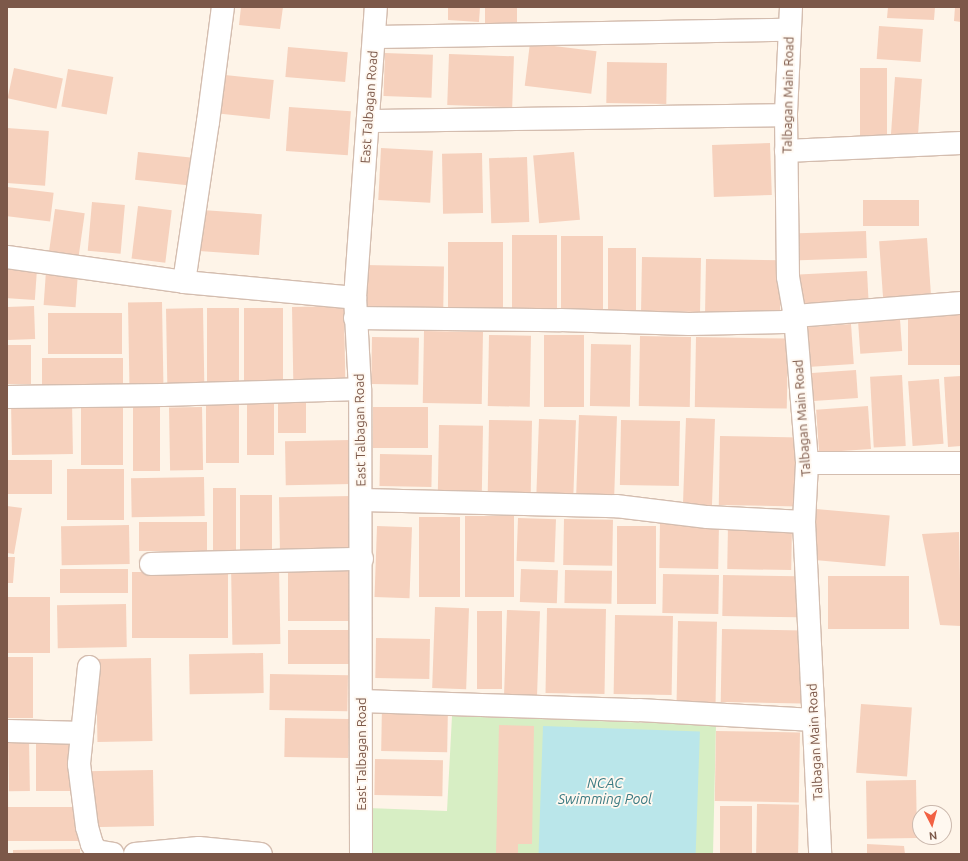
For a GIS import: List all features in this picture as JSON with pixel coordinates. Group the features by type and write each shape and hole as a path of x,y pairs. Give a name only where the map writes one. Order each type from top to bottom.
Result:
{"street":[{"path":"184,282 208,122 223,7"},
{"name":"East Talbagan Road","path":"362,854 362,500 360,389 355,308 376,7"},
{"name":"Talbagan Main Road","path":"791,7 786,115 788,277 795,316 807,463 804,522 820,854"},
{"path":"374,37 789,30"},
{"path":"368,120 786,115"},
{"path":"786,151 961,143"},
{"path":"7,257 355,308 560,320 689,324 785,322 795,316 961,303"},
{"path":"7,397 162,395 360,389"},
{"path":"807,463 961,463"},
{"path":"362,500 616,506 707,517 804,522"},
{"path":"151,564 362,559"},
{"path":"89,667 79,764 87,827 92,844 96,851 113,854"},
{"path":"362,701 639,710 814,720"},
{"path":"7,731 82,733"},
{"path":"135,854 199,848 261,854"}],"green space":[{"path":"452,716 716,725 713,854 368,854 368,808 447,811"}],"water":[{"name":"NCAC Swimming Pool","path":"543,726 700,731 696,854 539,854"}],"building":[{"path":"241,7 283,7 280,29 239,25"},
{"path":"448,7 480,7 479,22 448,20"},
{"path":"485,7 517,7 517,23 485,23"},
{"path":"888,7 935,7 934,20 887,18"},
{"path":"955,7 961,7 961,22 954,21"},
{"path":"879,26 923,29 921,62 877,59"},
{"path":"530,43 597,51 591,94 525,86"},
{"path":"288,47 348,52 345,82 285,77"},
{"path":"385,53 433,55 431,98 383,96"},
{"path":"449,54 514,56 512,107 447,105"},
{"path":"607,62 667,63 666,104 606,103"},
{"path":"14,68 63,78 56,109 8,98"},
{"path":"860,68 887,68 887,137 860,137"},
{"path":"68,69 113,77 107,114 61,106"},
{"path":"225,75 274,80 270,119 221,114"},
{"path":"895,77 922,79 918,140 891,138"},
{"path":"289,107 351,111 348,155 286,151"},
{"path":"7,128 49,131 45,186 7,183"},
{"path":"770,143 772,195 714,197 712,145"},
{"path":"381,148 433,151 430,203 378,200"},
{"path":"138,152 198,158 195,186 135,180"},
{"path":"574,152 580,220 539,223 533,156"},
{"path":"482,153 483,213 443,214 442,154"},
{"path":"527,157 529,222 491,223 489,158"},
{"path":"7,187 54,193 50,222 7,216"},
{"path":"863,200 919,200 919,226 863,226"},
{"path":"92,202 125,205 121,254 88,251"},
{"path":"138,206 172,210 165,263 132,259"},
{"path":"55,209 85,213 78,261 48,257"},
{"path":"202,210 262,214 259,255 199,251"},
{"path":"866,231 867,258 800,260 799,233"},
{"path":"512,235 557,235 557,309 512,309"},
{"path":"561,236 603,236 603,311 561,311"},
{"path":"927,238 931,297 883,300 879,241"},
{"path":"448,242 503,242 503,313 448,313"},
{"path":"608,248 636,248 636,312 608,312"},
{"path":"642,257 701,258 700,312 641,311"},
{"path":"706,259 781,260 780,313 705,312"},
{"path":"365,265 444,266 443,308 364,307"},
{"path":"7,268 37,270 35,300 7,298"},
{"path":"46,271 78,273 76,307 44,305"},
{"path":"867,271 869,305 801,309 799,275"},
{"path":"162,302 163,386 129,387 128,303"},
{"path":"34,306 35,339 8,340 7,307"},
{"path":"344,306 345,385 293,386 292,307"},
{"path":"203,308 204,390 167,391 166,309"},
{"path":"207,308 239,308 239,387 207,387"},
{"path":"244,308 283,308 283,385 244,385"},
{"path":"48,313 122,313 122,354 48,354"},
{"path":"908,315 961,315 961,365 908,365"},
{"path":"900,319 902,351 860,354 858,322"},
{"path":"851,324 854,364 808,367 805,327"},
{"path":"424,331 483,332 482,404 423,403"},
{"path":"489,335 531,336 530,407 488,406"},
{"path":"544,335 584,335 584,407 544,407"},
{"path":"640,336 691,337 690,407 639,406"},
{"path":"372,337 419,338 418,385 371,384"},
{"path":"696,337 788,339 787,409 695,407"},
{"path":"591,344 631,345 630,407 590,406"},
{"path":"7,345 31,345 31,384 7,384"},
{"path":"42,358 123,358 123,394 42,394"},
{"path":"856,370 858,398 810,401 808,373"},
{"path":"902,375 906,446 874,448 870,377"},
{"path":"961,376 961,446 948,447 944,377"},
{"path":"939,379 944,444 913,446 908,381"},
{"path":"278,395 306,395 306,433 278,433"},
{"path":"72,401 73,454 12,455 11,402"},
{"path":"247,401 274,401 274,455 247,455"},
{"path":"133,403 160,403 160,471 133,471"},
{"path":"206,403 239,403 239,463 206,463"},
{"path":"81,406 123,406 123,465 81,465"},
{"path":"868,406 871,449 819,453 816,410"},
{"path":"202,407 203,470 170,471 169,408"},
{"path":"373,407 428,407 428,448 373,448"},
{"path":"579,415 617,416 614,499 576,498"},
{"path":"686,418 715,419 712,509 683,508"},
{"path":"539,419 576,420 573,495 536,494"},
{"path":"489,420 532,421 531,497 488,496"},
{"path":"621,420 680,421 679,486 620,485"},
{"path":"439,425 483,426 482,491 438,490"},
{"path":"720,436 800,437 799,506 719,505"},
{"path":"351,440 352,484 286,485 285,441"},
{"path":"380,454 432,455 431,487 379,486"},
{"path":"7,460 52,460 52,494 7,494"},
{"path":"67,469 124,469 124,520 67,520"},
{"path":"204,477 205,516 132,517 131,478"},
{"path":"213,488 236,488 236,550 213,550"},
{"path":"240,495 272,495 272,551 240,551"},
{"path":"352,496 353,548 280,549 279,497"},
{"path":"7,506 22,508 14,554 7,553"},
{"path":"816,509 890,515 885,566 812,560"},
{"path":"465,516 514,516 514,597 465,597"},
{"path":"419,517 460,517 460,597 419,597"},
{"path":"518,518 556,519 554,562 516,561"},
{"path":"564,519 613,520 612,566 563,565"},
{"path":"139,522 207,522 207,551 139,551"},
{"path":"660,523 719,524 718,569 659,568"},
{"path":"129,525 130,564 62,565 61,526"},
{"path":"728,525 792,526 791,570 727,569"},
{"path":"377,526 412,527 410,598 375,597"},
{"path":"617,526 656,526 656,604 617,604"},
{"path":"959,532 961,626 940,625 922,534"},
{"path":"7,557 15,557 13,583 7,583"},
{"path":"279,564 280,644 232,645 231,565"},
{"path":"60,569 128,569 128,593 60,593"},
{"path":"521,569 558,570 557,603 520,602"},
{"path":"565,570 612,571 611,604 564,603"},
{"path":"288,571 353,571 353,621 288,621"},
{"path":"132,572 228,572 228,638 132,638"},
{"path":"663,574 719,575 718,614 662,613"},
{"path":"723,575 798,576 797,617 722,616"},
{"path":"828,576 909,576 909,629 828,629"},
{"path":"7,597 50,597 50,653 7,653"},
{"path":"126,604 127,647 58,648 57,605"},
{"path":"435,607 469,608 466,689 432,688"},
{"path":"547,608 606,609 605,694 546,693"},
{"path":"507,610 540,611 537,696 504,695"},
{"path":"477,611 502,611 502,689 477,689"},
{"path":"615,615 673,616 672,695 614,694"},
{"path":"678,621 717,622 716,706 677,705"},
{"path":"722,629 803,630 802,703 721,702"},
{"path":"288,630 349,630 349,664 288,664"},
{"path":"376,638 430,639 429,679 375,678"},
{"path":"263,653 264,693 190,694 189,654"},
{"path":"7,657 33,657 33,718 7,718"},
{"path":"151,658 152,741 97,742 96,659"},
{"path":"270,674 348,675 347,711 269,710"},
{"path":"382,704 448,705 447,752 381,751"},
{"path":"861,704 912,708 907,776 856,773"},
{"path":"285,718 349,719 348,758 284,757"},
{"path":"499,725 534,726 532,844 518,844 518,854 496,854"},
{"path":"716,731 800,732 799,802 715,801"},
{"path":"36,734 75,734 75,791 36,791"},
{"path":"8,739 29,739 30,791 9,791"},
{"path":"375,759 443,760 442,796 374,795"},
{"path":"153,770 154,826 88,827 87,771"},
{"path":"916,780 916,805 912,805 912,838 867,839 866,781"},
{"path":"757,804 799,805 798,854 756,854"},
{"path":"720,806 752,806 752,854 720,854"},
{"path":"7,807 79,807 79,841 7,841"},
{"path":"867,844 904,846 905,854 867,854"},
{"path":"80,849 80,854 13,854 13,850"}]}
